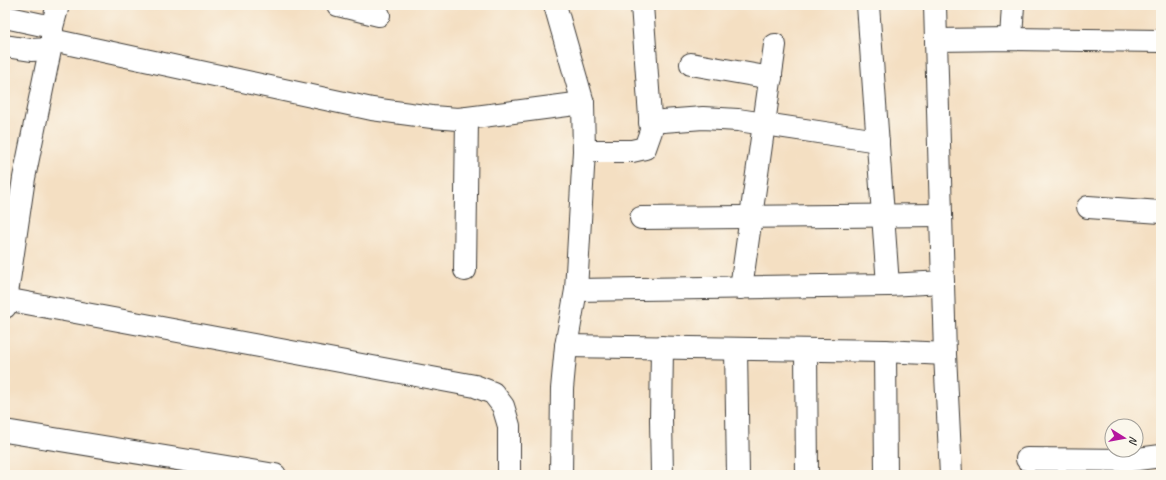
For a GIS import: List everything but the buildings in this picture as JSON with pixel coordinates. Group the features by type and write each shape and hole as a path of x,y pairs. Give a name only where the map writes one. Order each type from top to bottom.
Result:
{"street":[{"path":"58,5 24,178 6,302 475,386 493,393 503,406 509,426 509,475"},
{"path":"338,5 379,14"},
{"path":"555,5 583,103 584,151 576,290 566,346 562,389 561,475"},
{"path":"584,151 632,152 645,148 651,131 642,5"},
{"path":"868,5 888,285"},
{"path":"935,5 945,354 951,475"},
{"path":"1011,39 1013,5"},
{"path":"5,17 52,39 372,109 432,117 467,118 583,103"},
{"path":"5,46 31,50 52,39"},
{"path":"936,40 1011,39 1161,41"},
{"path":"741,288 775,45"},
{"path":"692,64 770,78"},
{"path":"465,270 467,118"},
{"path":"650,122 703,118 738,120 878,141"},
{"path":"1088,207 1161,212"},
{"path":"641,218 941,215"},
{"path":"576,290 888,285 943,282"},
{"path":"566,346 885,350 945,354"},
{"path":"662,348 662,475"},
{"path":"736,349 738,475"},
{"path":"806,350 807,475"},
{"path":"885,350 886,475"},
{"path":"5,431 275,475"},
{"path":"1028,459 1129,467 1161,456"}]}
